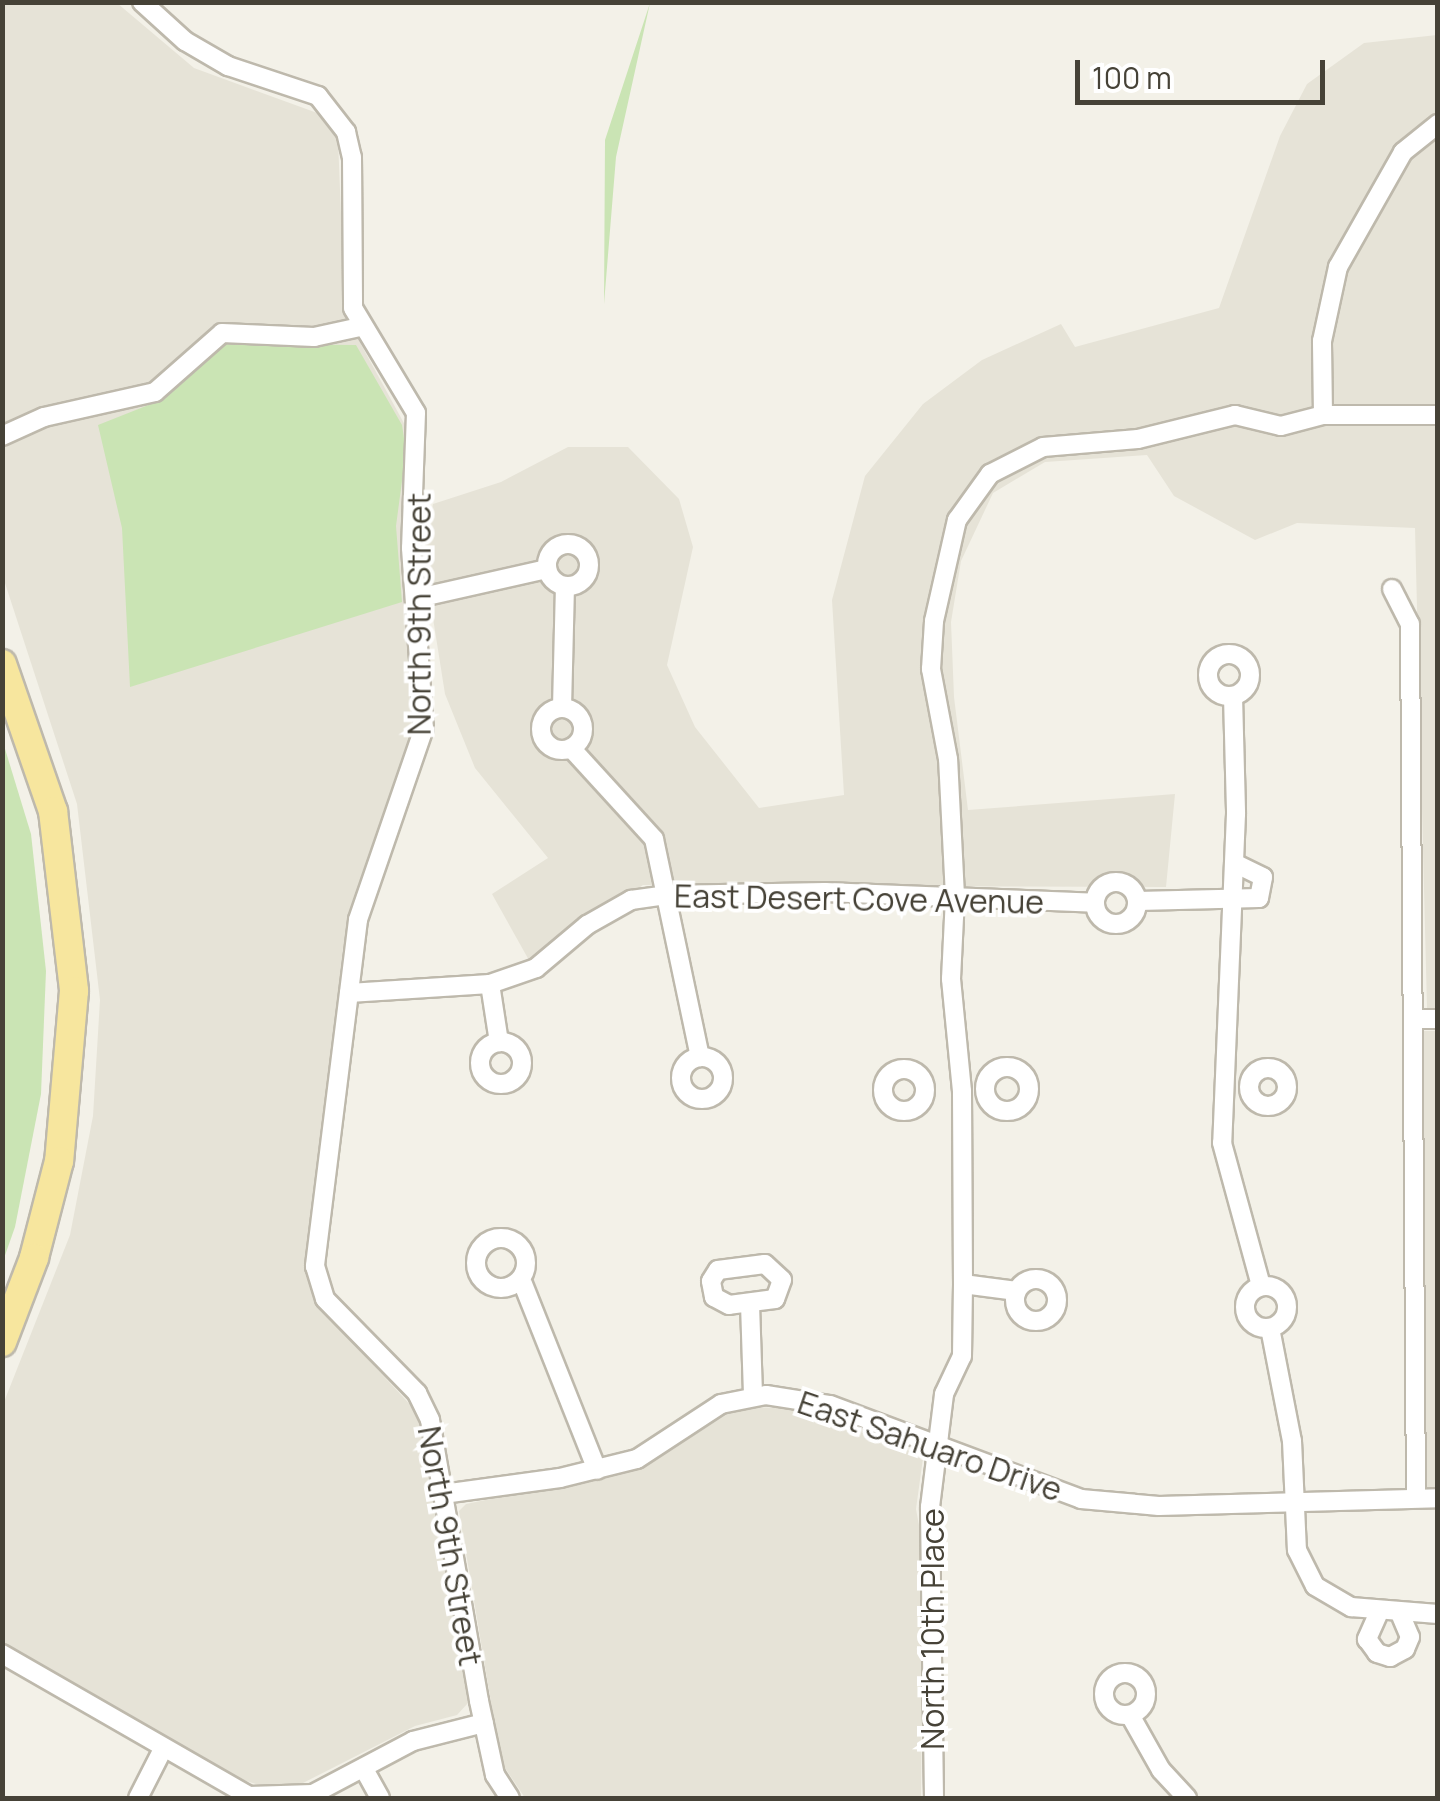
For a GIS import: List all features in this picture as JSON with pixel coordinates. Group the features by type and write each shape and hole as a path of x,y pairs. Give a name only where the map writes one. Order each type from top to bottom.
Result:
{"main road":[{"path":"2,664 52,810 74,991 56,1174 2,1342"}],"street":[{"name":"North 9th Street","path":"142,2 185,42 228,66 318,96 346,132 352,156 352,308 360,327 416,413 411,548 418,598 424,728 358,920 315,1266 325,1300 417,1392 430,1420 484,1723 496,1775 510,1798"},
{"path":"1438,124 1403,152 1338,267 1322,341 1323,415 1438,415"},
{"path":"2,436 44,417 154,392 222,333 314,337 360,327"},
{"name":"North 10th Place","path":"934,1798 930,1508 944,1394 962,1356 963,1284 962,1091 952,980 955,896 948,760 931,669 934,621 957,520 990,474 1043,446 1138,439 1236,416 1281,426 1323,415"},
{"path":"547,570 559,546 580,548 588,573 565,586"},
{"path":"418,598 547,570"},
{"path":"547,570 565,586 562,708"},
{"path":"1392,588 1410,624 1416,1498"},
{"path":"1233,696 1234,863 1222,1143 1261,1286"},
{"path":"562,708 583,725 571,748"},
{"path":"562,708 544,717 542,737 557,750 571,748"},
{"path":"571,748 654,840 700,1056"},
{"path":"1232,904 1254,901 1265,888 1254,868 1234,863"},
{"name":"East Desert Cove Avenue","path":"1115,881 1128,884 1138,901 1135,913 1120,924 1103,919 1095,903 1103,886 1115,881"},
{"name":"East Desert Cove Avenue","path":"349,992 490,984 536,968 587,925 631,900 668,895 955,896 1095,903"},
{"name":"East Desert Cove Avenue","path":"1138,901 1232,904"},
{"path":"490,984 499,1042"},
{"path":"1415,1019 1438,1019"},
{"path":"1222,1089 1248,1088"},
{"path":"925,1090 985,1090"},
{"path":"522,1284 597,1470"},
{"path":"963,1284 1017,1291"},
{"path":"1261,1286 1280,1291 1287,1302 1282,1321 1270,1328 1252,1323 1245,1312 1250,1293 1261,1286"},
{"path":"750,1304 754,1395"},
{"path":"1270,1328 1292,1442 1297,1550 1315,1586 1351,1606 1379,1612 1438,1614"},
{"name":"East Sahuaro Drive","path":"443,1494 597,1470 660,1449 702,1414 754,1395 801,1396 1081,1498 1159,1506 1438,1498"},
{"path":"1379,1612 1367,1639 1377,1654 1390,1657 1408,1644 1400,1612"},
{"path":"5,1661 249,1796 313,1794 414,1740 484,1723"},
{"path":"1130,1715 1152,1757 1187,1798"},
{"path":"138,1798 163,1750"},
{"path":"364,1769 380,1798"}],"shaded area":[{"path":"3,3 117,3 194,68 320,114 338,139 345,315 412,438 412,725 406,763 343,947 310,1267 323,1311 417,1412 468,1703 457,1715 415,1726 299,1785 256,1784 224,1774 3,1642 2,1407 70,1235 93,1116 100,1000 77,804 3,577"},
{"path":"1437,35 1437,1008 1427,1008 1415,528 1297,523 1255,540 1174,496 1147,455 1045,462 993,493 961,561 951,622 954,697 968,810 1175,794 1166,887 643,885 530,962 492,894 548,858 475,768 445,694 423,555 433,504 501,482 568,447 628,447 679,499 693,547 667,665 695,727 759,808 844,795 832,600 865,476 923,404 982,360 1061,324 1075,347 1219,308 1280,136 1307,84 1364,43"},
{"path":"1424,1031 1438,1031 1437,1488 1424,1488"},
{"path":"739,1407 798,1408 865,1429 923,1458 916,1509 923,1547 921,1798 525,1798 501,1762 459,1511 466,1504 641,1468"}],"green space":[{"path":"650,3 616,157 604,304 605,140"},
{"path":"214,344 356,345 402,425 406,451 396,526 402,602 130,687 122,528 98,425 156,402"},
{"path":"2,739 31,834 46,971 41,1094 15,1227 3,1261"}]}
